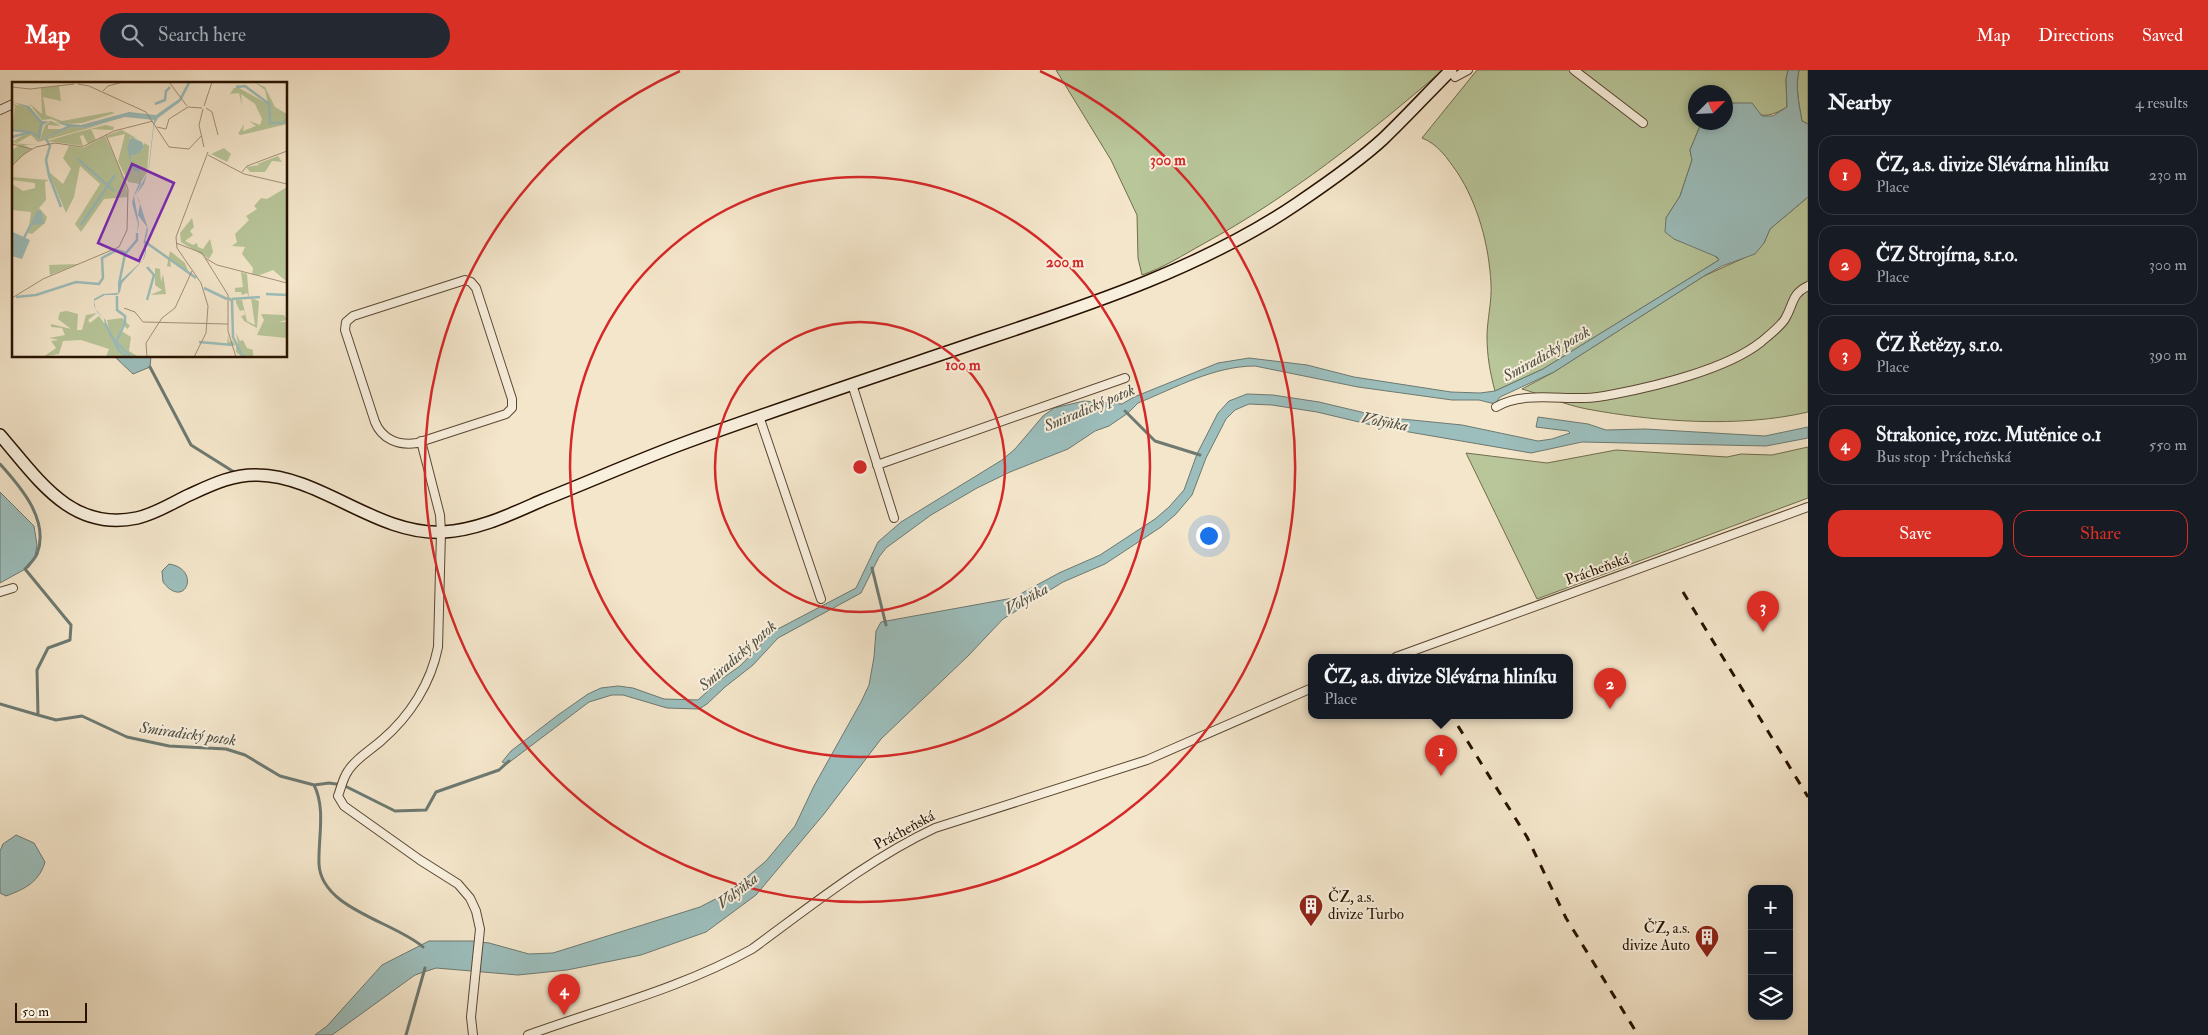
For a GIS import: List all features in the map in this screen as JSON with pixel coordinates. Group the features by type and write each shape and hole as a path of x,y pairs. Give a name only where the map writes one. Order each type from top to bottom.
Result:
{"street":[{"path":"0,435 53,496 78,511 108,522 141,517 218,482 242,476 262,475 280,477 300,484 360,511 405,527 441,532 484,525 679,445 852,384 1081,308 1209,255 1296,205 1380,142 1451,71 1455,77 1468,70"},
{"path":"1574,70 1643,123"},
{"path":"0,110 12,104"},
{"path":"462,281 468,281 476,288 512,399 512,408 506,414 421,441 410,444 397,443 385,436 377,427 344,326 347,320 353,316 462,281"},
{"path":"1496,407 1510,399 1587,398 1616,394 1715,366 1744,353 1760,342 1784,320 1798,291 1808,286"},
{"path":"877,465 1125,378"},
{"path":"852,384 894,518"},
{"path":"759,416 821,599"},
{"path":"421,441 440,515 438,647 436,660 419,698 384,739 355,762 347,771 338,796 344,806 420,860 458,884 470,898 476,911 480,934 471,1017 474,1035"},
{"name":"Prácheňská","path":"1404,654 1808,507"},
{"path":"0,592 13,588"},
{"name":"Prácheňská","path":"528,1035 690,978 735,958 850,878 909,840 935,828 1148,760 1308,690"}],"green space":[{"path":"1056,70 1443,70 1357,141 1298,185 1267,206 1173,261 1142,275 1138,258 1137,215 1111,160"},
{"path":"1477,70 1788,70 1786,79 1787,107 1779,112 1766,115 1760,115 1733,103 1733,85 1688,85 1688,130 1698,130 1690,150 1692,160 1680,196 1666,218 1674,239 1704,250 1719,260 1543,369 1495,391 1487,344 1491,291 1490,269 1481,225 1471,198 1457,172 1437,148 1422,138"},
{"path":"1799,70 1808,70 1808,124 1802,121 1797,89"},
{"path":"1808,197 1808,412 1782,417 1726,422 1669,420 1587,409 1522,389 1554,372 1704,276 1744,258 1764,243 1770,229"},
{"path":"1808,447 1808,498 1537,599 1466,453 1547,463 1616,450 1727,457 1741,454 1772,455"}],"water":[{"path":"1788,70 1799,70 1797,89 1802,121 1808,124 1808,197 1770,229 1764,243 1755,254 1722,266 1704,276 1554,372 1500,397 1495,404 1479,400 1452,400 1358,387 1255,366 1225,370 1195,379 1138,403 1128,413 1109,426 1095,431 1068,449 1010,472 977,488 931,515 886,548 879,557 861,593 778,638 753,665 699,709 667,708 623,695 612,695 589,702 507,764 502,762 511,751 558,715 588,694 601,688 618,686 633,688 664,699 698,700 720,680 740,666 774,631 856,588 878,542 901,522 1002,460 1015,449 1043,416 1054,408 1084,401 1122,404 1134,397 1218,363 1249,358 1307,365 1354,377 1451,392 1480,393 1495,391 1543,369 1719,260 1717,257 1674,239 1665,232 1666,218 1680,196 1692,160 1690,150 1698,130 1733,130 1733,103 1752,103 1762,116 1773,116 1787,107 1786,79"},
{"path":"116,358 151,358 150,367 133,374"},
{"name":"Volyňka","path":"1247,394 1273,395 1319,402 1382,417 1462,425 1538,441 1570,433 1568,431 1536,427 1538,417 1588,424 1606,430 1645,429 1765,436 1808,427 1808,438 1766,446 1582,442 1531,453 1380,427 1317,412 1272,405 1249,404 1235,410 1226,419 1206,458 1192,495 1176,514 1161,527 1105,564 1063,582 1003,619 968,656 881,739 824,814 756,895 706,932 641,955 567,970 518,975 436,968 415,975 332,1035 315,1035 327,1026 382,965 429,941 472,941 489,943 529,954 553,953 700,907 729,892 766,861 795,826 814,786 869,685 876,631 881,622 1013,598 1059,573 1100,555 1155,519 1169,507 1184,490 1197,454 1218,413 1229,401"},
{"path":"0,492 34,526 37,545 35,556 29,567 0,583"},
{"path":"169,564 179,567 185,573 187,586 183,590 178,592 171,590 163,582 162,571"},
{"path":"16,835 34,843 45,862 35,880 19,891 6,896 0,893 0,851 3,844"}],"waterway":[{"path":"150,367 191,445 234,472"},
{"path":"1125,411 1155,441 1200,455"},
{"name":"Smiradický potok","path":"0,464 31,504 40,529 37,554 25,569 71,625 70,640 48,648 37,670 38,715 56,720 82,716 127,737 169,746 226,749 245,755 280,776 314,785 329,783 343,785 395,811 426,810 436,792 499,770 509,761"},
{"path":"872,568 886,625"},
{"path":"0,704 38,715"},
{"path":"314,785 318,794 321,814 319,864 323,879 332,892 345,903 411,938 423,947"},
{"path":"406,1035 425,968"}],"railway":[{"path":"1683,592 1808,797"},
{"path":"1458,726 1527,837 1566,918 1638,1035"}],"place":[{"name":"ČZ Řetězy, s.r.o.","path":"1763,632"},
{"name":"ČZ Strojírna, s.r.o.","path":"1610,709"},
{"name":"ČZ, a.s. divize Slévárna hliníku","path":"1441,776"},
{"name":"ČZ, a.s. divize Turbo","path":"1311,927"},
{"name":"ČZ, a.s. divize Auto","path":"1707,958"},
{"name":"Strakonice, rozc. Mutěnice 0.1","path":"564,1015"}]}
